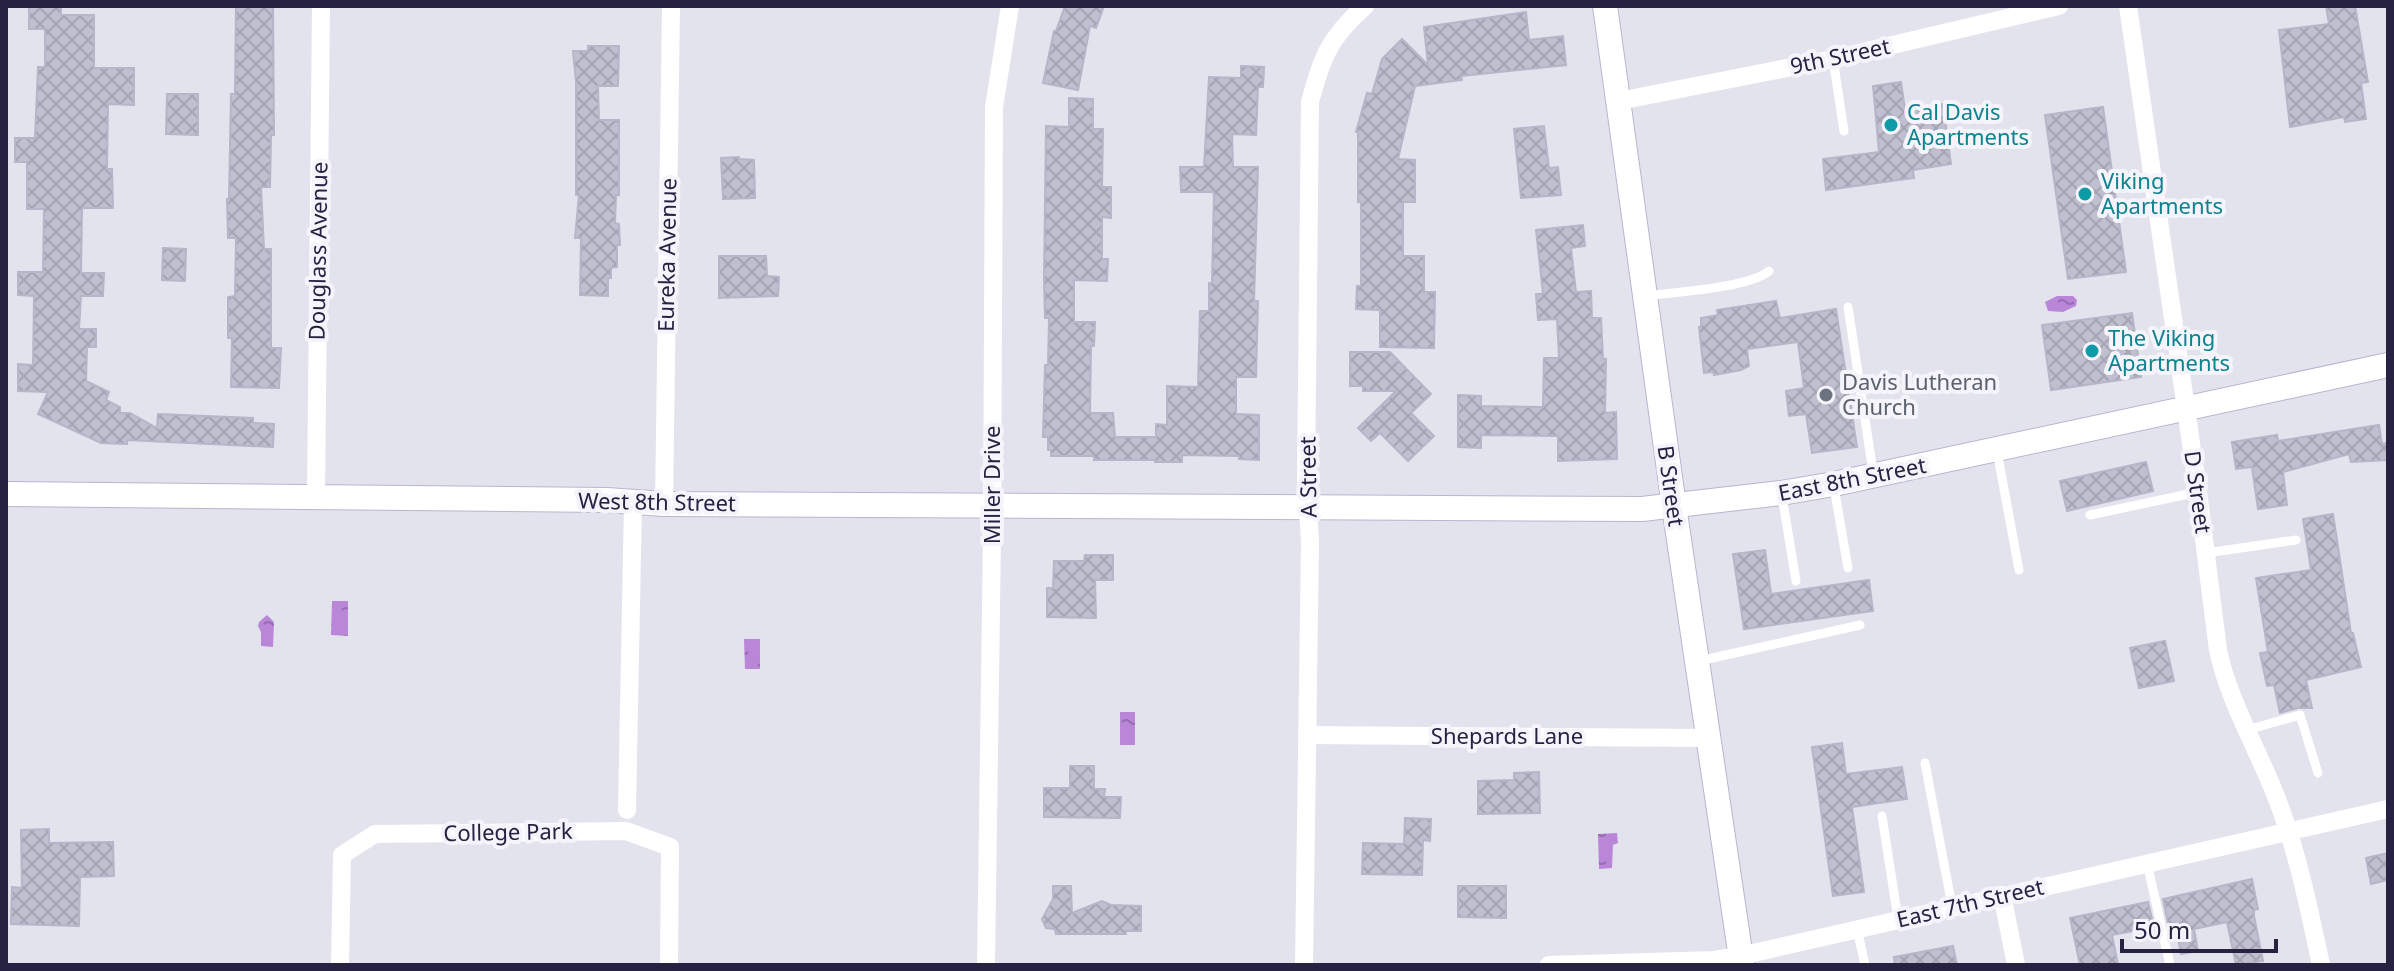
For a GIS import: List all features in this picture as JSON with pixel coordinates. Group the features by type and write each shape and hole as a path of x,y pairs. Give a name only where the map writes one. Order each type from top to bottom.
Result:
{"street":[{"name":"Douglass Avenue","path":"316,496 321,6"},
{"name":"Eureka Avenue","path":"664,504 671,6"},
{"name":"Miller Drive","path":"986,965 994,107 1010,6"},
{"name":"A Street","path":"1304,965 1310,542 1307,508 1310,102 1320,62 1340,28 1365,6"},
{"name":"B Street","path":"1605,6 1741,961"},
{"name":"9th Street","path":"1619,101 1833,59 2059,6"},
{"name":"D Street","path":"2128,6 2224,675 2277,798 2298,859 2321,965"},
{"name":"East 8th Street","path":"1307,508 1642,509 1781,493 1997,451 2388,365"},
{"name":"West 8th Street","path":"6,494 316,496 664,504 1307,508"},
{"path":"627,810 633,503"},
{"name":"Shepards Lane","path":"1307,735 1707,738"},
{"name":"East 7th Street","path":"1549,965 1741,961 1952,906 2388,809"},
{"name":"College Park","path":"340,965 342,855 375,834 626,831 670,847 669,965"},
{"path":"2002,895 2016,965"}],"lane":[{"path":"1833,59 1844,131"},
{"path":"1646,296 1742,282 1769,271"},
{"path":"1848,307 1873,476"},
{"path":"1997,451 2019,570"},
{"path":"1834,484 1848,568"},
{"path":"2090,515 2198,492"},
{"path":"1781,493 1796,581"},
{"path":"2206,553 2296,540"},
{"path":"1697,662 1860,625"},
{"path":"2247,730 2300,715 2318,773"},
{"path":"1925,763 1952,906"},
{"path":"1882,816 1898,919"},
{"path":"2147,863 2170,965"},
{"path":"1857,929 1865,965"}],"water":[{"path":"2057,296 2073,296 2077,300 2076,306 2063,312 2048,311 2045,302"},
{"path":"332,601 348,601 348,636 331,635"},
{"path":"267,615 274,622 273,647 261,646 258,626"},
{"path":"744,639 760,639 760,669 745,669"},
{"path":"1120,712 1135,712 1135,745 1120,745"},
{"path":"1617,833 1618,843 1613,845 1612,868 1599,869 1598,834"}],"building":[{"path":"29,6 61,6 61,15 94,15 94,68 134,68 134,105 108,104 107,169 112,169 113,208 82,208 81,273 104,273 103,296 81,296 79,329 96,329 96,347 87,347 86,381 109,392 106,400 120,407 120,413 130,413 157,428 158,414 253,418 253,423 274,424 273,447 127,440 127,444 101,443 38,414 48,392 18,391 18,364 33,365 34,296 18,295 18,272 43,272 44,209 27,209 27,162 15,162 15,138 35,138 38,67 45,67 45,29 29,29"},
{"path":"236,6 273,6 274,135 271,135 270,187 261,187 264,249 271,249 271,348 281,348 279,388 231,387 232,338 228,338 228,297 235,296 236,238 228,238 227,199 231,94 235,94"},
{"path":"1065,6 1104,6 1096,28 1090,26 1078,90 1043,83 1054,31"},
{"path":"2326,6 2355,6 2368,82 2361,83 2366,119 2345,122 2344,117 2290,127 2279,30 2329,24"},
{"path":"1526,12 1529,40 1563,36 1566,65 1461,76 1462,80 1415,86 1398,159 1415,160 1415,202 1403,202 1403,256 1424,256 1424,292 1435,292 1434,348 1380,347 1380,310 1356,309 1357,286 1361,286 1361,202 1358,202 1356,132 1367,93 1372,94 1382,59 1402,39 1428,65 1424,27"},
{"path":"588,46 619,46 618,86 598,86 599,120 619,120 619,195 616,195 615,223 619,224 620,245 617,245 617,267 611,268 611,278 608,278 608,296 580,295 581,238 575,238 579,195 576,195 573,51 588,51"},
{"path":"1241,66 1264,67 1263,87 1258,87 1256,135 1232,134 1233,167 1258,167 1254,301 1258,301 1256,377 1236,377 1236,414 1259,415 1259,460 1239,459 1239,456 1182,455 1182,462 1155,462 1094,460 1094,456 1051,456 1048,437 1043,437 1049,318 1045,318 1044,280 1046,126 1069,127 1069,98 1093,99 1093,129 1103,129 1102,187 1111,187 1111,218 1102,217 1102,259 1108,259 1107,281 1074,280 1074,322 1095,322 1094,346 1091,346 1090,413 1113,413 1115,437 1156,437 1156,424 1167,425 1167,386 1198,387 1200,311 1209,311 1209,283 1212,283 1214,192 1181,192 1180,167 1204,167 1209,77 1241,78"},
{"name":"Cal Davis Apartments","path":"1901,82 1905,110 1943,104 1951,164 1913,170 1914,178 1826,190 1823,159 1879,152 1873,86"},
{"path":"167,94 198,94 198,135 166,134"},
{"name":"Viking Apartments","path":"2103,107 2126,272 2068,279 2045,115"},
{"path":"1544,126 1549,168 1558,167 1561,195 1521,198 1514,129"},
{"path":"721,158 754,160 755,198 723,199"},
{"path":"1583,225 1585,246 1571,248 1576,292 1591,291 1592,318 1601,318 1603,359 1606,359 1605,413 1616,412 1617,459 1558,461 1558,436 1481,435 1481,448 1458,447 1458,395 1481,396 1481,406 1543,407 1544,358 1559,358 1557,319 1538,320 1536,294 1543,294 1536,230"},
{"path":"163,248 186,249 185,281 162,280"},
{"path":"719,256 766,256 767,276 779,277 778,296 719,298"},
{"path":"1776,301 1780,318 1836,309 1857,447 1812,453 1806,414 1789,416 1786,391 1804,388 1798,342 1747,349 1749,366 1714,375 1713,372 1704,373 1699,327 1701,318 1718,315 1717,310"},
{"name":"The Viking Apartments","path":"2132,313 2141,377 2051,390 2042,325"},
{"path":"1350,352 1390,352 1431,394 1411,413 1434,436 1408,461 1380,433 1371,441 1358,428 1396,391 1363,391 1363,386 1350,386"},
{"path":"2379,425 2382,444 2388,443 2388,460 2351,462 2349,454 2283,472 2287,505 2258,509 2252,467 2236,469 2232,442 2277,435 2278,441"},
{"path":"2146,462 2153,491 2067,511 2060,481"},
{"path":"2333,514 2351,633 2361,667 2306,680 2312,708 2280,713 2274,685 2267,686 2260,653 2268,652 2256,578 2311,570 2303,519"},
{"path":"1765,550 1771,594 1869,580 1873,611 1744,629 1733,554"},
{"path":"1085,555 1113,555 1113,580 1095,580 1096,618 1047,617 1047,588 1053,588 1054,561 1084,561"},
{"path":"2165,641 2174,681 2139,688 2130,648"},
{"path":"1842,743 1846,774 1902,767 1907,799 1852,807 1864,892 1833,896 1812,747"},
{"path":"1070,766 1094,766 1094,789 1105,789 1104,797 1121,797 1120,818 1044,817 1044,788 1070,788"},
{"path":"1539,772 1540,813 1478,814 1478,781 1514,780 1514,773"},
{"path":"1405,818 1431,819 1430,841 1423,840 1422,875 1362,874 1363,843 1404,844"},
{"path":"49,829 49,843 113,842 114,876 80,877 79,926 11,924 12,887 22,888 21,830"},
{"path":"2388,853 2388,880 2371,884 2366,858"},
{"path":"2252,879 2258,909 2254,910 2254,916 2263,961 2236,965 2227,922 2194,929 2198,951 2181,954 2175,922 2168,924 2163,899"},
{"path":"1053,886 1071,886 1072,913 1102,901 1111,905 1141,906 1141,931 1125,931 1126,934 1056,934 1055,929 1046,928 1042,919 1053,899"},
{"path":"1458,886 1506,886 1506,918 1458,917"},
{"path":"2148,902 2154,927 2112,935 2118,965 2080,965 2070,918"},
{"path":"1953,946 1957,965 1895,965 1894,957"}],"place":[{"name":"Cal Davis Apartments","path":"1891,125"},
{"name":"Viking Apartments","path":"2085,194"},
{"name":"The Viking Apartments","path":"2092,351"},
{"name":"Davis Lutheran Church","path":"1826,395"}]}
